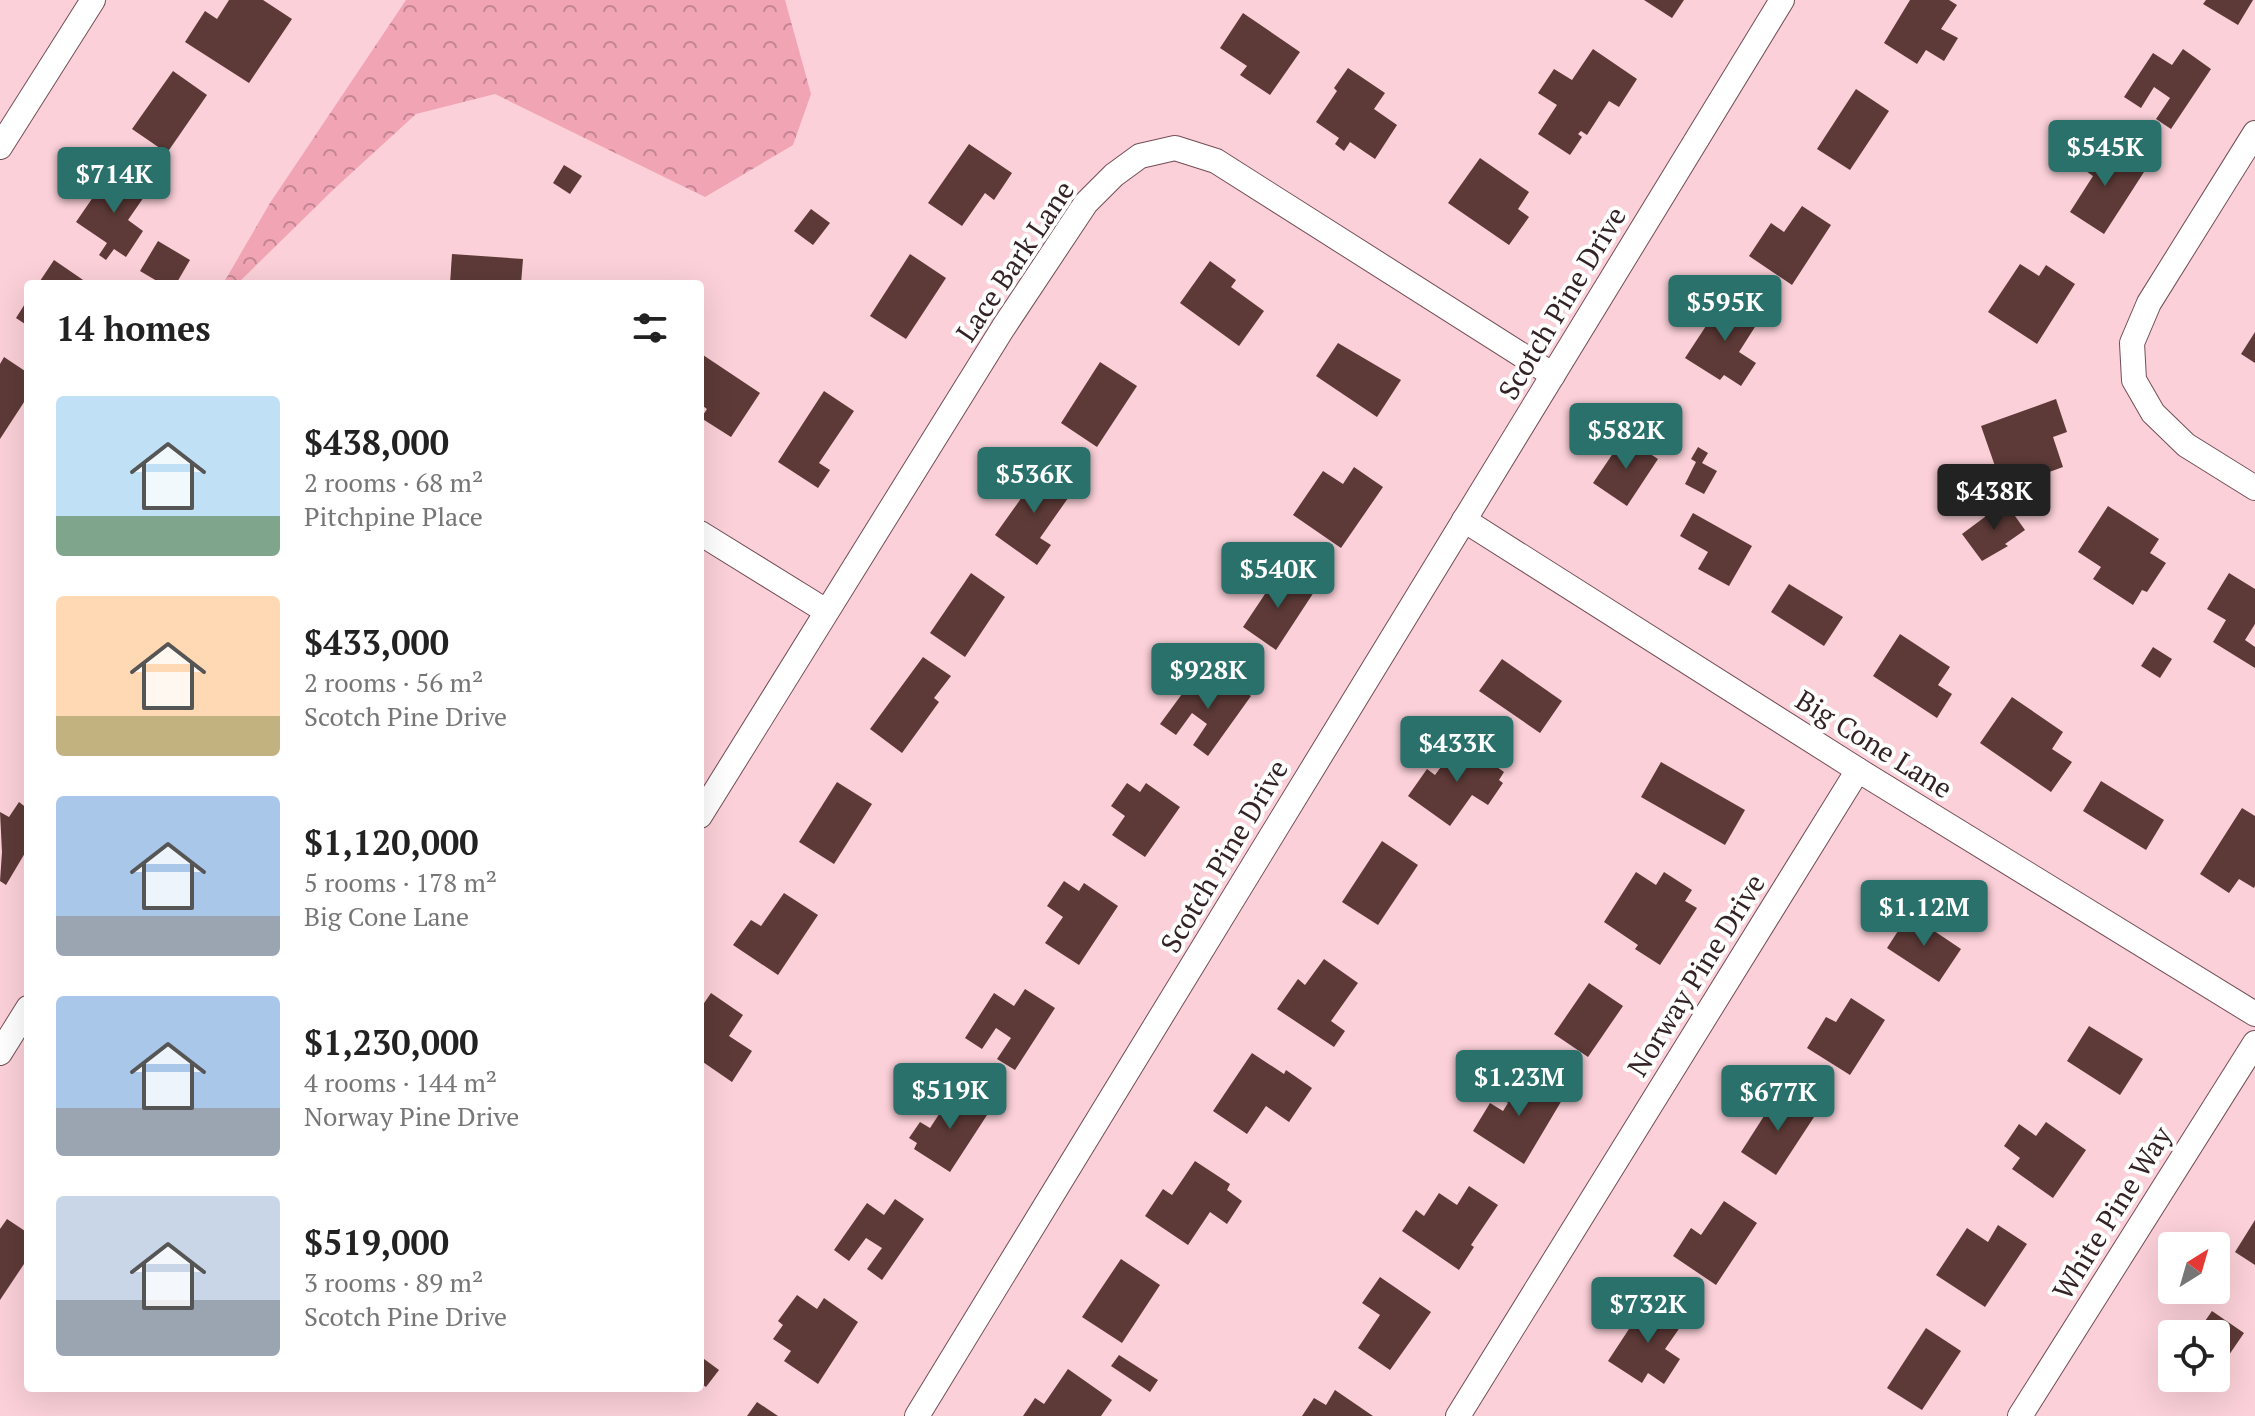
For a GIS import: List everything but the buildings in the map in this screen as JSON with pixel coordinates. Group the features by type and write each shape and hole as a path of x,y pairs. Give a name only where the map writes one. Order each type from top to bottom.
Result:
{"street":[{"path":"0,147 93,0"},
{"name":"Scotch Pine Drive","path":"917,1416 1782,0"},
{"path":"2255,133 2149,303 2132,343 2134,380 2153,413 2186,445 2255,488"},
{"name":"Lace Bark Lane","path":"704,809 995,342 1086,203 1114,175 1140,156 1175,148 1216,161 1553,375"},
{"name":"Big Cone Lane","path":"1464,520 1858,770 2255,1014"},
{"path":"704,535 826,611"},
{"name":"Norway Pine Drive","path":"1458,1416 1858,770"},
{"path":"0,1053 24,1014"},
{"name":"White Pine Way","path":"2020,1416 2255,1043"}],"green space":[{"path":"406,0 785,0 811,94 793,145 705,197 495,94 416,114 241,280 225,280 270,203"}]}
